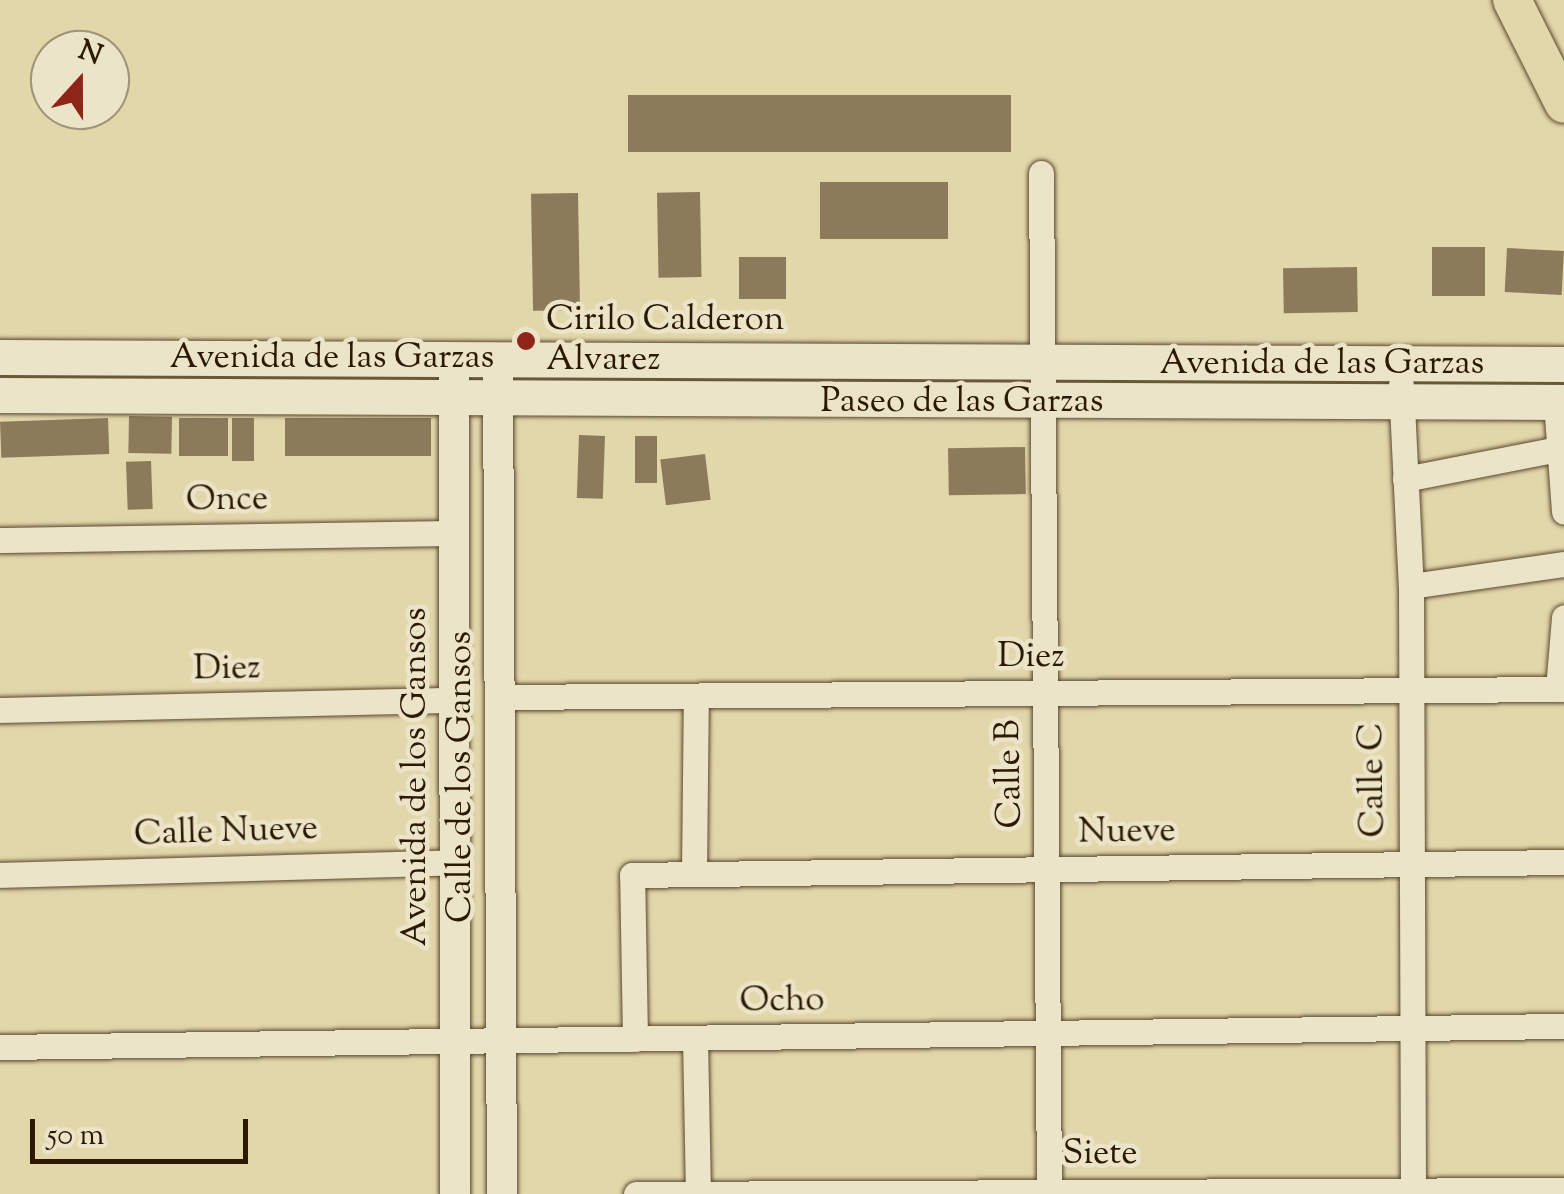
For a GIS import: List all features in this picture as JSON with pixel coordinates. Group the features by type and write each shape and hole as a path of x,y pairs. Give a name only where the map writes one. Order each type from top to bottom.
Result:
{"main road":[{"path":"1512,0 1564,104"},
{"name":"Avenida de las Garzas","path":"0,357 1043,366 1564,364"},
{"name":"Paseo de las Garzas","path":"0,396 1043,404 1560,402"}],"street":[{"name":"Calle B","path":"1042,173 1049,1192"},
{"name":"Calle de los Gansos","path":"498,360 502,1194"},
{"name":"Avenida de los Gansos","path":"454,361 455,1194"},
{"name":"Calle C","path":"1400,365 1411,586 1406,690 1410,864 1407,1028 1413,1192"},
{"path":"1560,402 1558,448 1564,512"},
{"path":"1405,479 1558,448"},
{"name":"Once","path":"0,540 454,532"},
{"path":"1411,586 1564,564"},
{"path":"1561,689 1564,617"},
{"name":"Diez","path":"500,697 1561,689"},
{"path":"694,874 696,696"},
{"name":"Diez","path":"0,710 454,700"},
{"name":"Calle Nueve","path":"0,875 455,862"},
{"name":"Nueve","path":"635,1039 632,875 1564,862"},
{"name":"Ocho","path":"0,1048 1564,1026"},
{"path":"695,1038 698,1190"},
{"name":"Siete","path":"636,1192 1564,1190"}],"building":[{"path":"628,95 1011,95 1011,152 628,152"},
{"path":"820,182 948,182 948,239 820,239"},
{"path":"700,192 701,277 658,278 657,193"},
{"path":"578,193 580,310 533,311 531,194"},
{"path":"1432,247 1485,247 1485,296 1432,296"},
{"path":"1507,248 1564,251 1562,295 1505,292"},
{"path":"739,257 786,257 786,299 739,299"},
{"path":"1357,267 1358,312 1284,313 1283,268"},
{"path":"129,416 172,417 171,454 128,453"},
{"path":"108,418 109,454 1,458 0,422"},
{"path":"179,418 228,418 228,456 179,456"},
{"path":"232,418 254,418 254,461 232,461"},
{"path":"285,418 431,418 431,456 285,456"},
{"path":"579,435 605,436 603,499 577,498"},
{"path":"635,436 657,436 657,483 635,483"},
{"path":"1025,447 1026,494 949,495 948,448"},
{"path":"705,454 711,500 666,505 660,459"},
{"path":"151,461 153,509 128,510 126,462"}],"place":[{"name":"Cirilo Calderon Alvarez","path":"526,341"}]}
